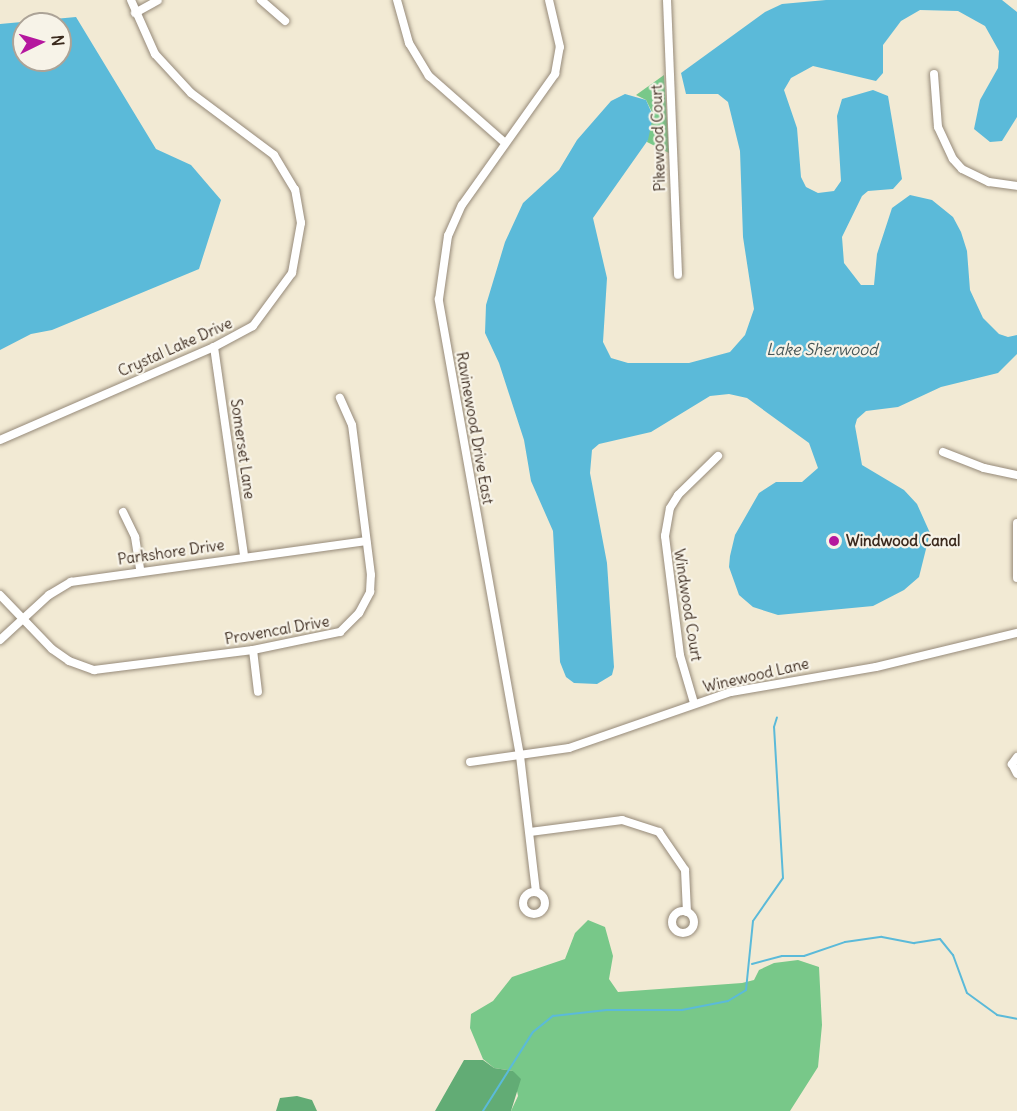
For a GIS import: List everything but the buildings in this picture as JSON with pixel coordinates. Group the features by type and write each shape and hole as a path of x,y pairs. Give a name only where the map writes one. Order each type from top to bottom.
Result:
{"street":[{"name":"Crystal Lake Drive","path":"0,440 214,347 253,326 292,273 301,223 295,190 274,155 191,93 155,54 135,13 132,0"},
{"path":"135,13 158,0"},
{"path":"261,0 285,21"},
{"path":"397,0 409,43 429,76 504,142"},
{"name":"Ravinewood Drive East","path":"536,892 520,756 439,299 442,260 454,222 504,142 546,92 557,69 560,42 549,0"},
{"name":"Pikewood Court","path":"667,0 678,275"},
{"path":"934,74 938,127 952,159 962,169 988,182 1017,186"},
{"name":"Somerset Lane","path":"214,347 244,556"},
{"name":"Provencal Drive","path":"0,595 52,649 69,661 94,670 253,650 325,638 351,625 370,592 352,425 340,398"},
{"path":"943,452 984,468 1017,475"},
{"name":"Windwood Court","path":"694,703 680,655 665,536 670,508 678,495 718,456"},
{"path":"123,512 135,537 140,570"},
{"path":"1017,523 1017,578"},
{"name":"Parkshore Drive","path":"0,640 49,595 71,582 140,570 366,541"},
{"name":"Winewood Lane","path":"470,762 520,756 604,739 694,703 731,692 876,667 1017,633"},
{"path":"253,650 258,692"},
{"path":"1017,757 1012,769 1017,774"},
{"path":"530,832 622,820 659,832 685,870 687,912"}],"green space":[{"path":"664,75 669,153 647,142 652,112 646,100 636,95"},
{"path":"588,920 605,927 613,956 609,979 618,992 742,983 754,980 759,970 774,963 798,960 819,967 822,1025 818,1067 790,1111 511,1111 518,1096 513,1071 494,1068 483,1059 470,1028 471,1014 493,1001 512,977 565,959 575,933"},
{"path":"464,1060 483,1060 494,1068 513,1071 521,1079 511,1111 435,1111"},
{"path":"297,1096 312,1100 317,1111 276,1111 280,1098"}],"water":[{"name":"Lake Sherwood","path":"826,0 1002,0 1017,12 1017,117 1002,141 990,142 974,129 980,100 998,68 999,51 985,26 958,11 920,10 901,21 883,45 883,73 876,81 813,66 791,78 784,90 797,128 801,177 806,187 818,193 834,191 841,181 837,116 842,99 873,90 888,96 902,179 893,189 868,191 862,196 842,237 844,263 861,285 874,285 877,254 892,208 910,195 932,200 953,217 961,232 967,251 970,290 983,318 999,334 1008,337 1017,335 1017,354 998,373 941,387 898,407 866,411 857,419 855,426 862,465 904,490 917,504 930,533 919,577 904,590 873,606 778,615 753,607 739,595 729,567 730,556 735,535 759,493 776,482 802,482 818,468 809,443 747,398 729,394 710,396 651,432 599,444 592,450 590,473 607,563 614,667 612,675 597,684 574,683 566,677 560,662 553,531 531,481 524,440 499,363 485,333 486,305 505,242 523,203 559,170 577,140 611,101 625,94 646,100 653,116 648,140 593,218 607,278 603,342 611,358 628,363 689,363 730,352 745,335 754,309 743,237 740,151 728,102 718,94 686,94 681,73 765,12 782,4"},
{"path":"72,17 76,17 156,149 191,165 221,200 199,269 52,330 31,334 0,350 0,24 12,23 12,72 72,72"}],"waterway":[{"path":"483,1111 533,1032 553,1016 607,1010 682,1010 728,1001 746,990 753,921 783,878 774,727 777,717"},
{"path":"752,964 782,956 804,956 845,942 882,937 914,943 940,939 953,955 967,993 997,1015 1017,1019"}],"place":[{"name":"Windwood Canal","path":"834,541"}]}
